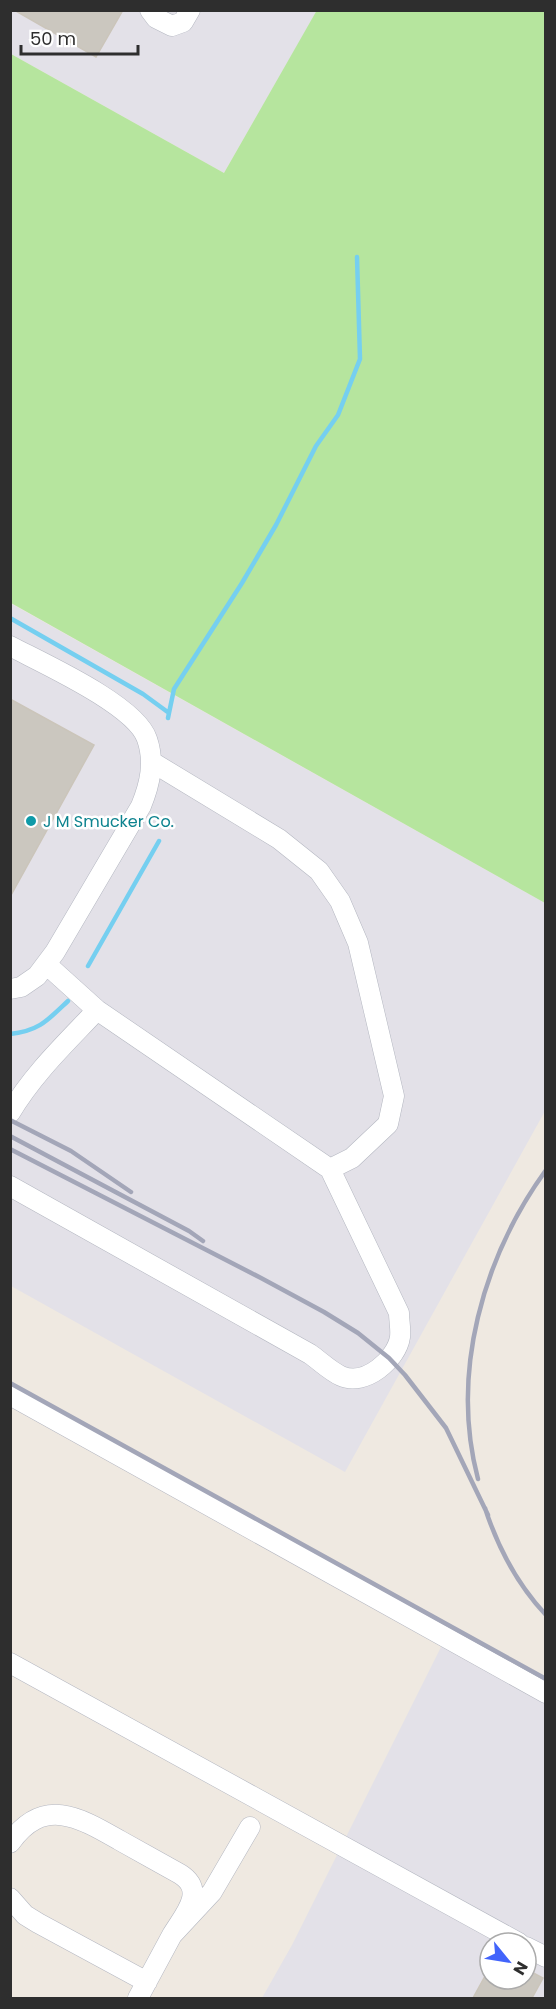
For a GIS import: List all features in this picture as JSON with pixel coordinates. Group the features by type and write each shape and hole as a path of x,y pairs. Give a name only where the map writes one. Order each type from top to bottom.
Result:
{"street":[{"path":"150,10 156,18 172,26 183,22 190,10"},
{"path":"10,646 86,686 130,715 147,736 152,762 148,789 141,806 46,964 37,976 21,987 10,989"},
{"path":"152,762 279,839 319,871 340,901 358,943 394,1096 388,1124 352,1158 330,1169"},
{"path":"10,1186 310,1354 342,1376 358,1380 374,1373 389,1358 400,1339 399,1313 330,1169 97,1010 46,964"},
{"path":"10,1113 24,1090 43,1067 97,1010"},
{"path":"10,1395 546,1693"},
{"path":"10,1663 497,1931"},
{"path":"10,1843 27,1824 38,1818 50,1815 75,1817 180,1874 187,1879 194,1893 192,1902 142,1990 31,1919 20,1911 10,1898"},
{"path":"172,1935 212,1892 250,1827"}],"shaded area":[{"path":"11,11 317,11 224,173 11,54"},
{"path":"10,603 545,903 545,1111 345,1472 11,1286"},
{"path":"446,1637 545,1693 545,1998 262,1998 292,1945"}],"green space":[{"path":"317,10 545,11 545,903 11,603 11,54 224,173"}],"building":[{"path":"14,10 123,10 96,57"},
{"name":"J M Smucker Co.","path":"10,699 94,745 10,897"},
{"path":"538,1975 543,1978 538,1987"},
{"path":"478,1989 478,1991 536,1991 532,1998 473,1998"}],"waterway":[{"path":"169,713 174,689 242,583 276,525 316,446 338,415 360,359 357,257"},
{"path":"10,618 143,694 169,713 168,718"},
{"path":"88,966 159,841"},
{"path":"10,1034 36,1027 49,1019 68,1001"}],"railway":[{"path":"10,1120 71,1151 131,1192"},
{"path":"10,1136 189,1231 203,1241"},
{"path":"10,1149 261,1278 358,1333 389,1358 405,1375 446,1428 488,1515"},
{"path":"478,1479 470,1439 468,1398 471,1358 478,1317 489,1278 505,1240 546,1170"},
{"path":"10,1383 546,1679"},
{"path":"485,1508 509,1565 526,1591 546,1615"}],"place":[{"name":"J M Smucker Co.","path":"31,821"}]}
